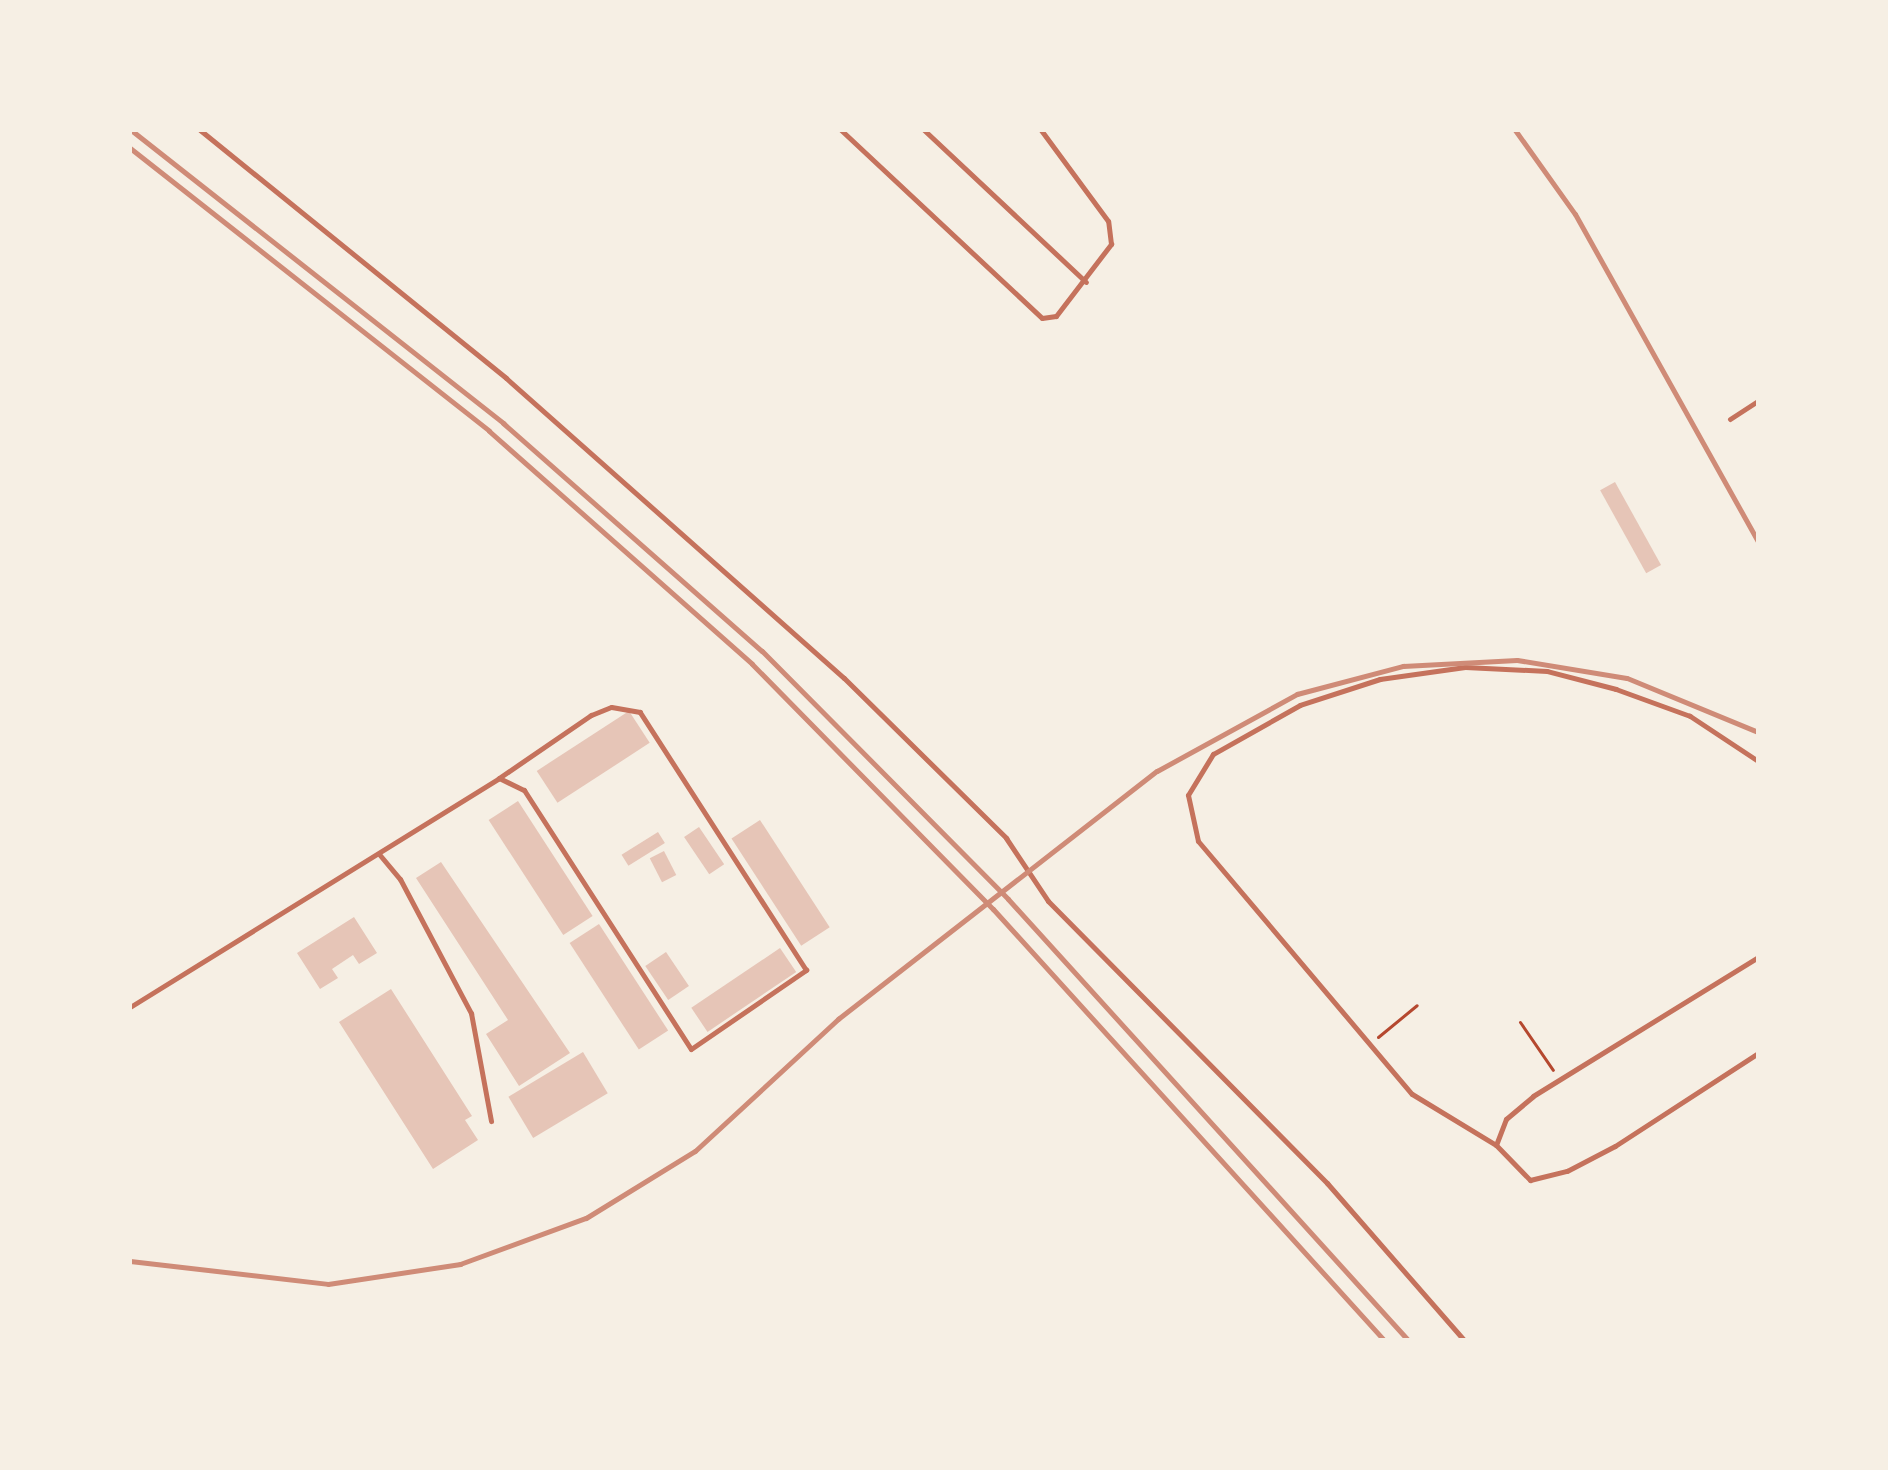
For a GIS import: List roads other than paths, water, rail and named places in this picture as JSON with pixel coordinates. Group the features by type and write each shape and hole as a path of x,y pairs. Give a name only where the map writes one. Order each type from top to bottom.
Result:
{"lane":[{"path":"200,130 506,378 844,678 1006,838 1048,901 1327,1183 1464,1340"},
{"path":"841,130 1042,318 1056,316 1109,252 1108,221 1041,130"},
{"path":"924,130 1086,282"},
{"path":"1730,419 1758,401"},
{"path":"1758,761 1690,716 1616,689 1547,671 1465,667 1380,679 1300,705 1213,754 1188,795 1198,841 1369,1045 1429,1109 1496,1145 1530,1180 1567,1171 1758,1053"},
{"path":"130,1007 499,778 591,715 611,707 640,712 806,970 691,1049 524,790 499,778"},
{"path":"379,854 400,879 471,1013 491,1121"},
{"path":"1496,1145 1506,1119 1559,1080 1758,957"}],"railway":[{"path":"131,130 503,423 762,651 1008,899 1408,1340"},
{"path":"1515,130 1575,214 1758,542"},
{"path":"130,148 489,431 752,664 993,909 1384,1340"},
{"path":"130,1261 328,1284 460,1264 586,1218 695,1151 838,1019 1157,771 1297,694 1403,666 1517,660 1627,678 1758,732"}]}
